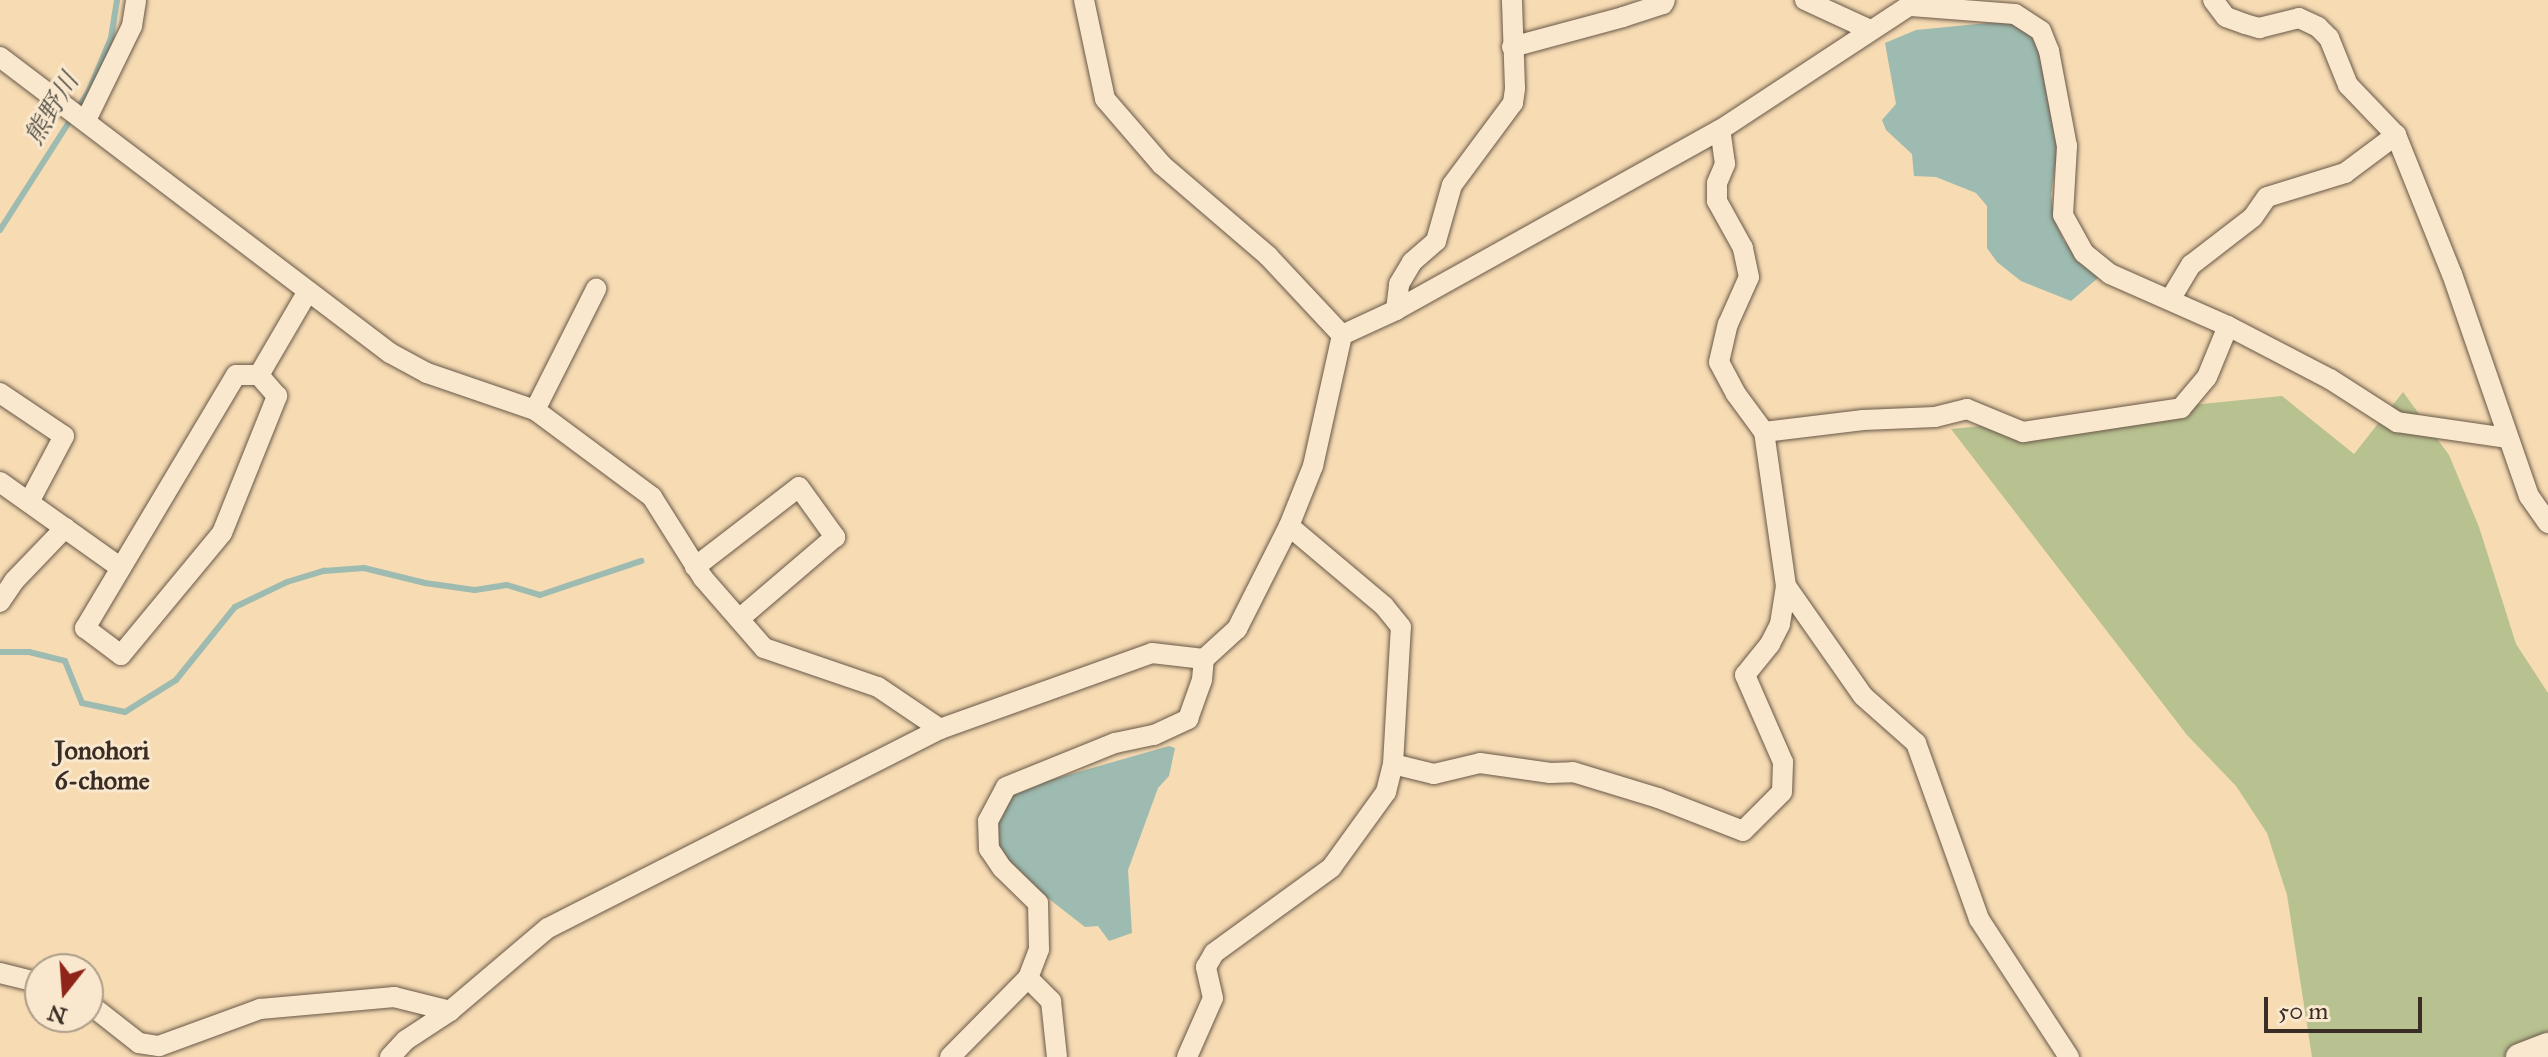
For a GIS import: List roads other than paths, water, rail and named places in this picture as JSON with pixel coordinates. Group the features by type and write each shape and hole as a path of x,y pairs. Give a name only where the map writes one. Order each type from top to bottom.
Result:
{"street":[{"path":"86,120 132,26 136,0"},
{"path":"1084,0 1105,99 1162,165 1268,256 1342,335"},
{"path":"1396,310 1399,284 1412,262 1436,241 1457,176 1513,103 1512,0"},
{"path":"1512,47 1623,17 1663,4 1665,0"},
{"path":"1805,0 1870,30"},
{"path":"2213,0 2226,17 2259,28 2299,18 2318,27 2329,38 2348,85 2396,135 2452,274 2529,496 2548,523"},
{"path":"1342,335 1396,310 1720,130 1914,3 2015,14 2041,31 2049,51 2066,137 2068,161 2061,201 2070,231 2084,253 2110,274 2171,298 2228,326 2330,379 2397,422 2507,438"},
{"path":"0,57 390,353 427,373 535,410 652,497 695,567 764,648 878,687 940,729"},
{"path":"1393,764 1434,774 1480,763 1550,773 1573,772 1658,798 1743,831 1775,800 1784,782 1783,762 1745,675 1775,634 1786,586 1764,432 1736,394 1719,362 1728,324 1749,277 1743,248 1717,201 1717,183 1725,164 1720,130"},
{"path":"2171,298 2191,265 2253,217 2267,197 2345,173 2396,135"},
{"path":"535,410 596,289"},
{"path":"259,375 308,291"},
{"path":"1764,432 1863,420 1935,417 1967,409 2023,432 2181,408 2207,377 2228,326"},
{"path":"950,1057 1028,978 1039,949 1038,903 1002,868 989,849 988,821 1006,787 1115,743 1154,735 1188,719 1202,680 1204,659 1237,629 1289,526 1313,466 1342,335"},
{"path":"236,375 259,375 277,396 222,533 121,655 85,628 236,375"},
{"path":"0,393 64,436 29,502"},
{"path":"0,482 121,568"},
{"path":"695,567 799,487 835,537 739,619"},
{"path":"1187,1057 1213,998 1206,967 1214,953 1331,868 1386,792 1393,764 1401,627 1384,606 1289,526"},
{"path":"0,602 14,581 65,528"},
{"path":"1786,586 1863,696 1916,743 1979,919 2069,1057"},
{"path":"390,1057 410,1048 548,928 940,729 1152,653 1204,659"},
{"path":"0,973 24,979"},
{"path":"1028,978 1051,1001 1057,1057"},
{"path":"104,1016 139,1043 159,1046 260,1009 394,997 450,1011"},
{"path":"2519,1057 2548,1046"}],"water":[{"path":"2008,21 2027,32 2037,45 2044,69 2059,141 2051,195 2055,220 2064,241 2099,277 2071,301 2021,281 1997,262 1987,248 1987,206 1976,193 1936,177 1914,176 1912,154 1886,130 1882,120 1896,104 1885,43 1916,30"},
{"path":"1169,746 1175,748 1169,776 1158,788 1128,870 1132,933 1109,941 1098,926 1085,927 1031,885 1007,860 996,841 994,827 1015,790"}],"waterway":[{"name":"熊野川","path":"0,230 89,91 111,38 117,0"},
{"path":"0,652 29,652 65,661 82,703 125,712 176,680 235,607 287,582 324,571 364,568 425,583 475,590 507,585 540,595 641,561"}],"district":[{"name":"Jonohori 6-chome","path":"102,766"}]}
